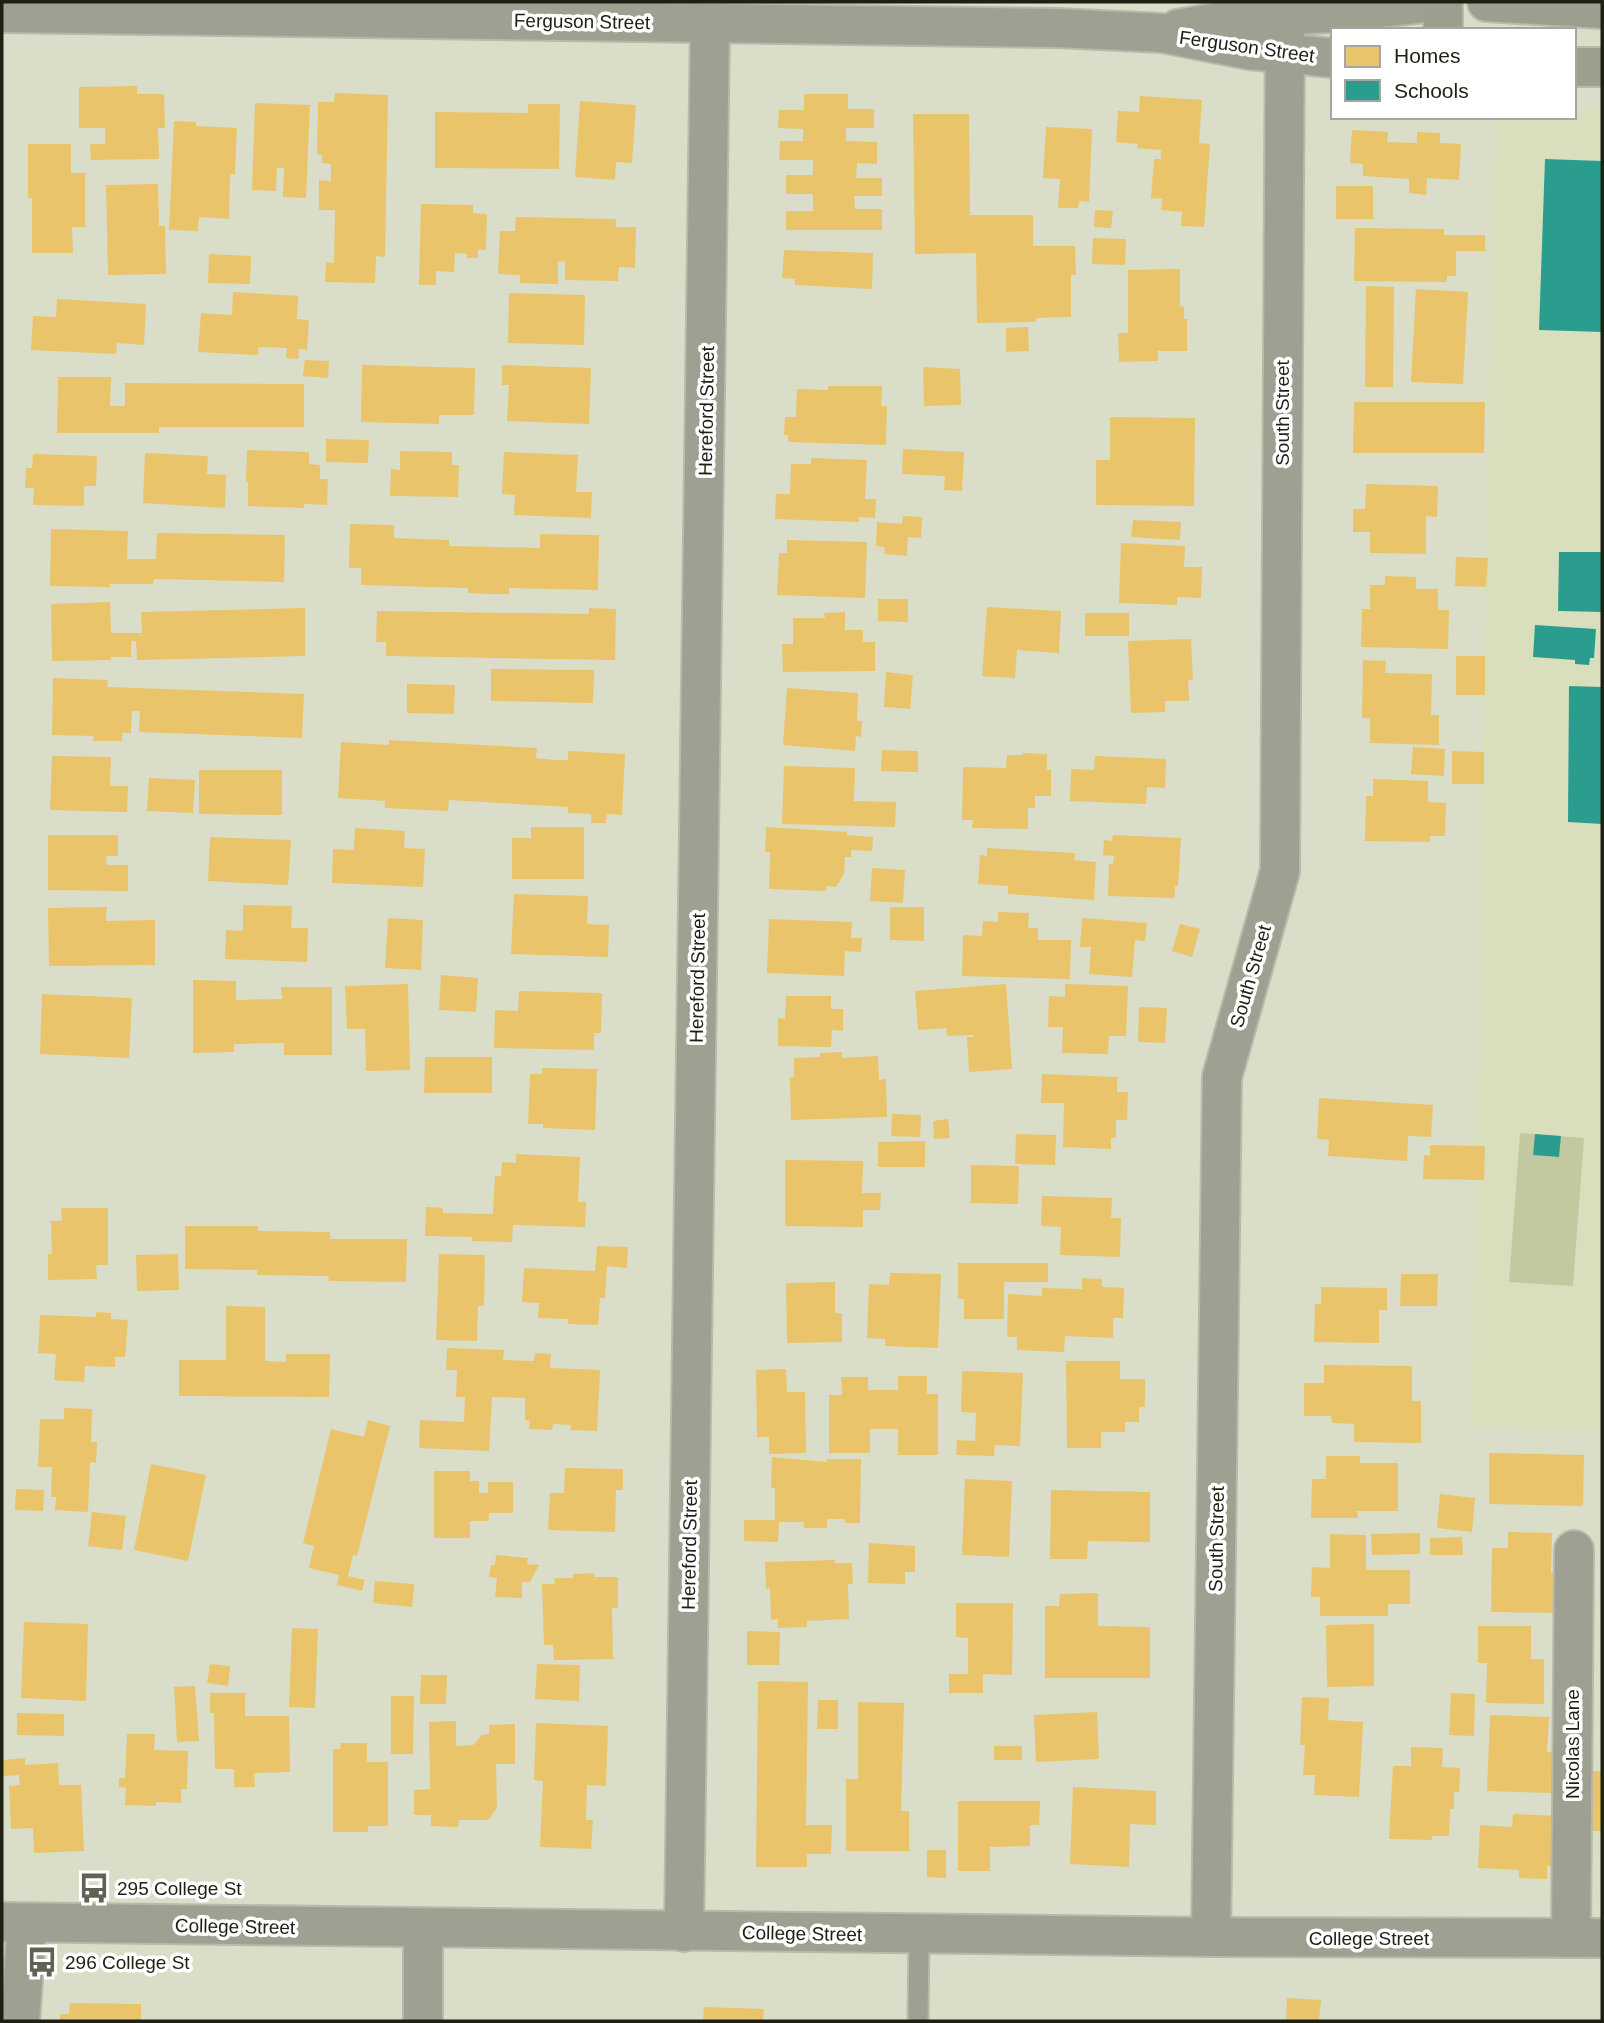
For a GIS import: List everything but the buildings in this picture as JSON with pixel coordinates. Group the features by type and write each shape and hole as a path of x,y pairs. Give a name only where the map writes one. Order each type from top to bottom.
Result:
{"main road":[{"path":"1443,2 1443,28"},
{"path":"1487,2 1602,9"},
{"path":"1513,28 1514,2"},
{"path":"1576,67 1602,67"}],"street":[{"name":"Ferguson Street","path":"1162,33 1207,22 1433,2"},
{"name":"Ferguson Street","path":"2,13 120,9 534,11 710,24 1057,28 1162,33 1213,44 1331,58"},
{"name":"South Street","path":"1211,1937 1222,1077 1280,871 1285,14"},
{"name":"Hereford Street","path":"684,1931 710,24"},
{"name":"Nicolas Lane","path":"1574,1550 1587,1938"},
{"name":"College Street","path":"14,1923 1211,1937 1587,1938"},
{"path":"14,1923 20,2021"},
{"path":"422,1928 423,2021"}],"lane":[{"path":"918,2021 919,1934"}],"shaded area":[{"path":"1576,107 1602,107 1602,1431 1471,1426 1494,119 1576,119"},
{"path":"1520,1133 1584,1138 1573,1286 1509,1282"}],"place":[{"name":"295 College St","path":"94,1888"},
{"name":"296 College St","path":"42,1962"}]}
